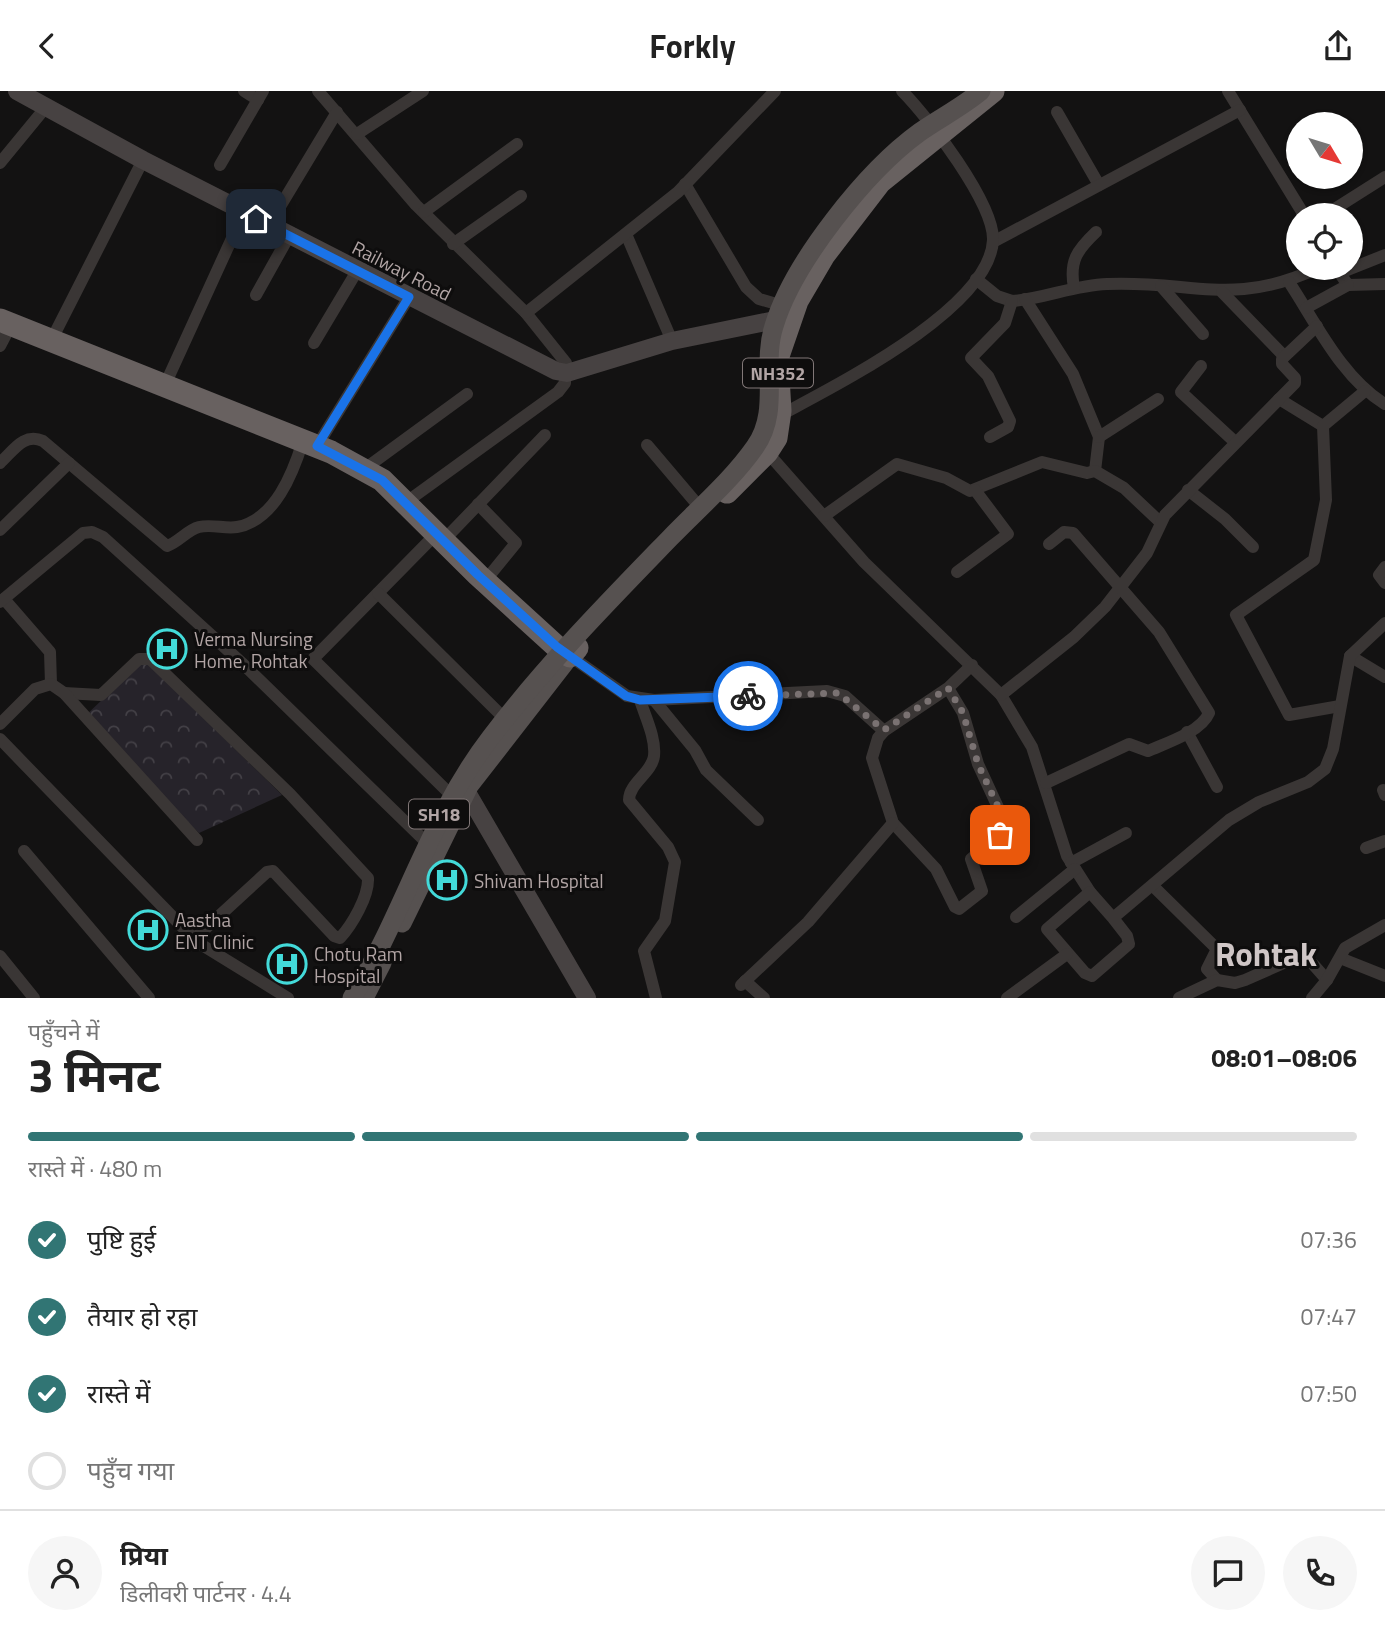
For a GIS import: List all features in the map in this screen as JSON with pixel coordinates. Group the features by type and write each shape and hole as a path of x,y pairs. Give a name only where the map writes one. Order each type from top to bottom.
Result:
{"highway":[{"name":"NH352","path":"564,651 767,452 776,438 773,419 781,315 797,301 824,255 880,182 971,91"},
{"name":"NH352","path":"935,127 993,91"},
{"path":"6,322 310,443 382,480 485,581 564,651"},
{"name":"NH352","path":"564,651 697,504 760,444 773,419"}],"main road":[{"path":"360,997 451,798 491,737 589,622 740,465 764,434 769,417 768,351 772,330 781,304 805,261 878,171 918,133 981,91"},
{"name":"SH18","path":"360,997 458,787 564,651"},
{"name":"SH18","path":"360,997 426,842 458,787 502,716 564,651"}],"street":[{"name":"Railway Road","path":"17,91 289,236 541,363 567,373"},
{"path":"220,165 260,95 244,91"},
{"path":"318,91 453,244 526,313 558,349 566,363 567,373 558,392 405,503"},
{"path":"357,134 423,91"},
{"path":"526,313 685,184 775,91"},
{"path":"773,419 902,345 948,310 976,279 993,242 987,214 935,127 902,91"},
{"path":"1228,91 1297,203"},
{"path":"0,163 46,107"},
{"path":"993,242 1240,110"},
{"path":"269,225 337,112"},
{"path":"1057,112 1099,185"},
{"path":"424,212 517,144"},
{"path":"51,341 143,160"},
{"path":"1344,203 1385,177"},
{"path":"685,184 746,287 752,295 781,315"},
{"path":"453,244 521,196"},
{"path":"164,387 244,212"},
{"path":"1074,288 1071,265 1074,257 1096,232"},
{"path":"626,233 672,341"},
{"path":"256,295 289,236"},
{"path":"1363,262 1385,255"},
{"path":"314,343 358,271"},
{"path":"976,279 997,296 1012,301 1074,288 1123,283 1222,292 1245,291 1293,280"},
{"path":"1344,280 1348,285"},
{"path":"1289,282 1317,326 1366,391 1385,404"},
{"path":"1306,308 1348,285 1385,285"},
{"path":"1161,286 1203,334"},
{"path":"1222,292 1284,356"},
{"path":"0,463 30,437 43,441 167,546 200,527 233,528 254,520 273,502 292,476 310,443 409,297"},
{"path":"1026,299 1073,374 1099,437 1095,471"},
{"path":"990,437 1008,427 1010,421 991,381 971,358 1005,323 1012,301"},
{"path":"567,373 672,341 781,315"},
{"path":"0,346 6,322"},
{"path":"1001,695 1074,637 1121,590 1126,579 1147,553 1160,522 1296,380 1282,364 1284,356 1317,326"},
{"path":"1201,366 1181,392 1235,442"},
{"path":"1323,426 1366,391"},
{"path":"363,470 467,394"},
{"path":"1099,437 1157,399"},
{"path":"1279,399 1323,426"},
{"path":"1323,426 1326,500 1324,521 1315,546 1315,558 1240,611 1236,617 1289,715 1340,706"},
{"path":"545,435 478,505 378,593 316,653 314,661 458,787 587,998"},
{"path":"647,445 697,504"},
{"path":"767,452 864,562 1001,695 1032,747 1073,866 1090,892 1127,936 1129,944 1096,974 1085,973 1047,926 1090,892"},
{"path":"824,516 897,464 946,478 965,490 975,490 1042,462 1087,473 1095,471 1124,488 1160,522"},
{"path":"0,530 69,463"},
{"path":"957,572 1008,534 975,490"},
{"path":"1188,490 1226,519 1253,547"},
{"path":"478,505 516,543 485,581"},
{"path":"1046,783 1129,744 1148,751 1187,732 1206,719 1208,710 1173,650 1071,531 1049,544"},
{"path":"51,684 50,652 2,600 83,533 92,532 103,537 243,664 426,842"},
{"path":"1385,567 1379,575 1385,583"},
{"path":"378,593 502,716"},
{"path":"1113,918 1154,887 1229,820 1259,802 1308,782 1325,769 1333,749 1350,656 1385,623"},
{"path":"564,651 626,696 640,700 838,693 884,730"},
{"path":"64,694 101,695 139,659 144,656 150,659 290,795 368,878 369,887 340,938 334,936 273,871 267,872 194,939"},
{"path":"1350,656 1385,677"},
{"path":"948,688 963,713 978,764 1007,826 1005,832 971,859 980,893 957,908 936,869 893,823 872,758 878,738 884,730 948,688 972,666"},
{"path":"51,684 64,694 197,840"},
{"path":"0,724 35,689 51,684"},
{"path":"640,700 654,754 648,770 629,794 630,804 668,847 675,862 664,921 644,951 656,998"},
{"path":"654,700 695,750 706,770 758,820"},
{"path":"1187,732 1217,787"},
{"path":"0,739 194,939 288,998"},
{"path":"764,998 743,983 808,922 893,823"},
{"path":"1016,917 1073,866 1126,834"},
{"path":"1366,848 1385,841"},
{"path":"24,851 149,998"},
{"path":"1154,887 1217,949 1207,969 1217,980"},
{"path":"1312,998 1353,941 1385,925"},
{"path":"1007,998 1067,954"},
{"path":"1179,998 1217,980 1235,983 1245,980 1304,954 1327,980"},
{"path":"0,956 34,998"},
{"path":"1340,958 1385,975"}],"green space":[{"path":"144,660 282,795 199,833 83,718"}],"way so far":[{"path":"748,696 827,691 838,693 884,730 948,688 963,713 984,780 1007,826 1007,831 1000,835"}],"place":[{"name":"Verma Nursing Home, Rohtak","path":"167,649"},
{"name":"Shivam Hospital","path":"447,880"},
{"name":"Aastha ENT Clinic","path":"148,930"},
{"name":"Chotu Ram Hospital","path":"287,964"}],"district":[{"name":"Rohtak","path":"1266,954"}],"route":[{"path":"256,219 409,297 317,446 382,480 478,575 557,647 626,696 640,700 748,696"}]}
